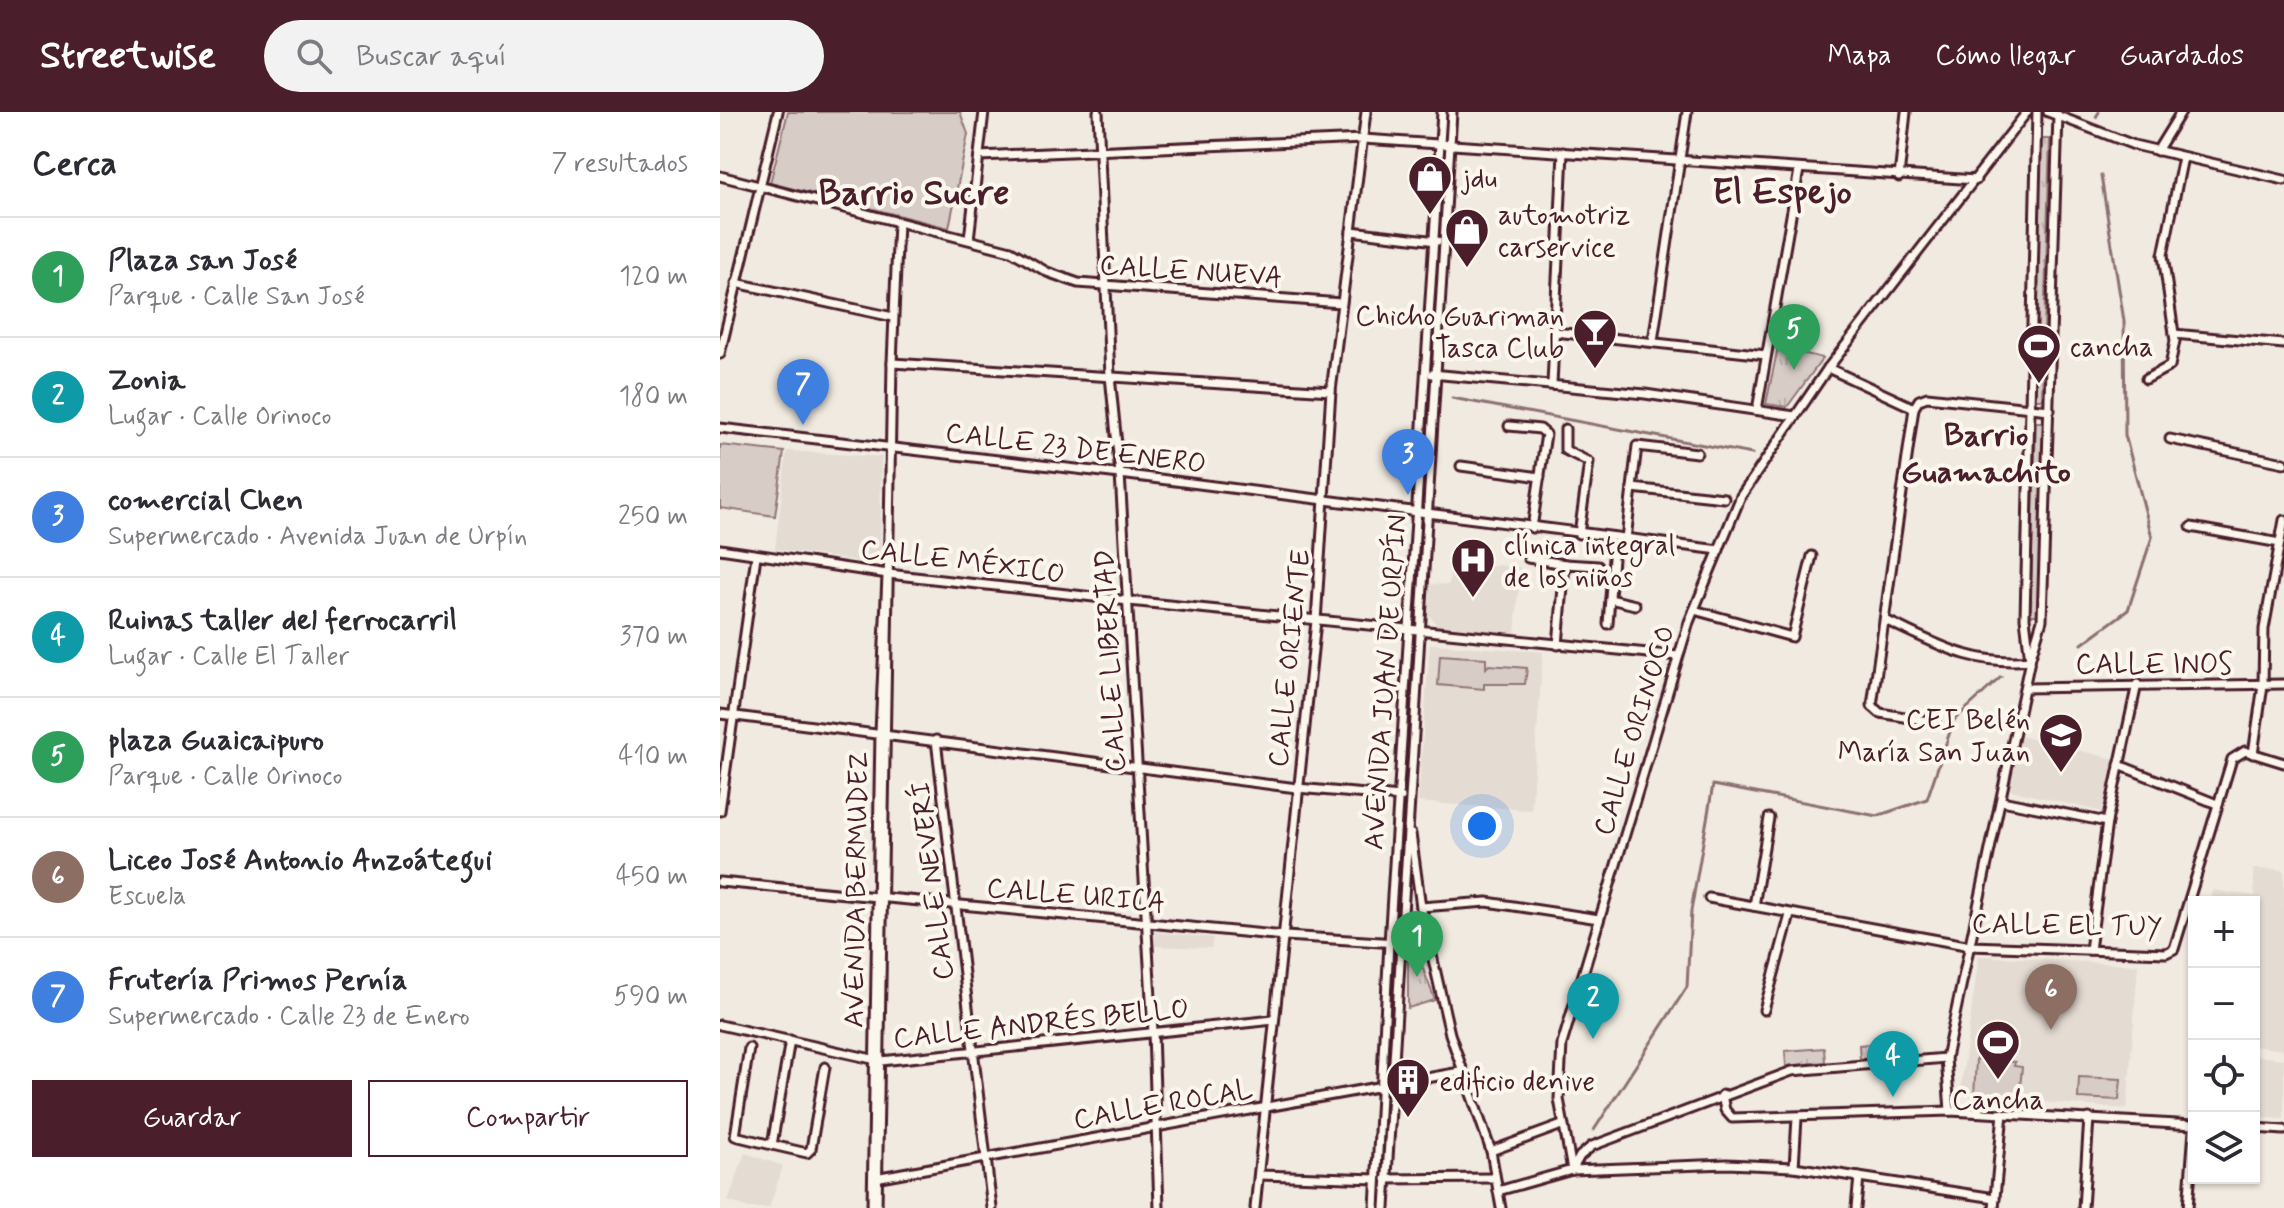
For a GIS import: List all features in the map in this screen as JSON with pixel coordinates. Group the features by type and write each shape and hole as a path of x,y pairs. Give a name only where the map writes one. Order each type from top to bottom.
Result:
{"street":[{"path":"720,354 778,112"},
{"path":"969,239 984,112"},
{"name":"CALLE LIBERTAD","path":"1098,112 1110,376 1129,601 1153,1032 1159,1208"},
{"name":"CALLE ORIENTE","path":"1255,1208 1316,621 1331,391 1366,112"},
{"name":"AVENIDA JUAN DE URPÍN","path":"1439,241 1442,112"},
{"name":"AVENIDA JUAN DE URPÍN","path":"1385,1208 1410,797 1416,514 1452,112"},
{"path":"1653,341 1687,112"},
{"path":"1899,177 1906,112"},
{"name":"CALLE ORINOCO","path":"1572,1170 1562,1125 1562,1044 1678,656 1741,496 1828,368 2027,112"},
{"path":"2030,660 2025,618 2037,112"},
{"path":"2048,112 2157,151 2284,180"},
{"path":"2157,151 2181,112"},
{"path":"1950,1111 1946,1058 2030,660 2042,620 2058,115"},
{"path":"979,156 1363,139 1976,180"},
{"path":"1552,385 1563,152"},
{"path":"2146,379 2170,366 2174,334 2163,255 2183,157"},
{"path":"1757,410 1799,170"},
{"name":"CALLE NUEVA","path":"720,176 1011,251 1047,272 1106,288 1341,303"},
{"name":"AVENIDA BERMUDEZ","path":"875,1208 883,733 898,222"},
{"path":"1351,231 1439,241"},
{"path":"736,283 893,317"},
{"path":"1555,332 1766,355"},
{"path":"2174,334 2284,344"},
{"path":"892,363 1331,391"},
{"path":"1828,368 1914,408"},
{"path":"1430,374 1552,385 1795,416"},
{"name":"AVENIDA JUAN DE URPÍN","path":"1375,1208 1399,797 1426,515 1430,374"},
{"path":"1935,722 1874,711 1914,408 1919,400 1927,397 2050,410"},
{"path":"1509,426 1540,429 1546,434 1532,528"},
{"name":"CALLE 23 DE ENERO","path":"720,428 1120,474 1426,515"},
{"path":"1565,429 1565,450 1589,462 1579,534"},
{"path":"2170,439 2284,463"},
{"path":"1626,539 1637,446 1697,453"},
{"path":"1461,466 1540,477"},
{"path":"1632,488 1724,498"},
{"path":"1426,515 1719,550"},
{"path":"2284,520 2264,629 2263,685 2253,754 2284,763"},
{"path":"2191,527 2280,543"},
{"path":"1608,624 1614,545"},
{"name":"CALLE MÉXICO","path":"720,549 888,574 1129,601 1678,656"},
{"path":"720,811 756,556"},
{"path":"1694,610 1792,637 1812,556"},
{"path":"1528,558 1598,566"},
{"path":"1558,645 1565,564"},
{"path":"1610,599 1635,605"},
{"path":"1885,620 1967,658 2006,663 2030,660"},
{"path":"2090,950 2107,822 2137,684"},
{"name":"CALLE INOS","path":"2025,688 2284,684"},
{"path":"720,714 1137,765 1297,788 1410,797"},
{"name":"CALLE NEVERÍ","path":"936,740 992,1208"},
{"name":"CALLE EL TUY","path":"1709,898 1971,946 2166,953 2174,949 2232,759 2237,753 2253,754"},
{"path":"2119,765 2217,804"},
{"path":"2002,801 2107,822"},
{"path":"1408,817 1429,945 1460,1072 1491,1151 1501,1208"},
{"path":"1754,906 1769,818"},
{"name":"CALLE URICA","path":"720,882 1285,936 1429,945"},
{"path":"1421,907 1487,902 1599,919"},
{"path":"1764,1010 1790,915"},
{"name":"CALLE ANDRÉS BELLO","path":"720,1025 878,1061 1274,1020"},
{"path":"772,1145 790,1040"},
{"path":"749,1048 735,1136 807,1153 811,1149 825,1067"},
{"path":"1572,1170 1580,1156 1592,1146 1792,1071 1946,1058"},
{"name":"CALLE ROCAL","path":"876,1178 1460,1072"},
{"path":"1722,1095 1725,1110 1732,1118 1950,1111 2188,1126"},
{"path":"1994,1208 2003,1113"},
{"path":"1794,1167 1797,1118"},
{"path":"2083,1208 2089,1118"},
{"path":"1491,1151 1562,1125"},
{"path":"2260,1128 2284,1130"},
{"path":"1498,1191 1572,1170 1727,1164 1794,1167 1995,1198"},
{"path":"1259,1175 1376,1179"},
{"path":"1856,1208 1859,1177"},
{"path":"1386,1179 1494,1178"},
{"path":"2188,1208 2190,1184"}],"shaded area":[{"path":"787,451 881,457 880,564 775,549"},
{"name":"clínica integral de los niños","path":"1456,562 1520,567 1515,634 1439,627 1428,614 1431,584 1449,585 1450,572 1455,572"},
{"path":"1430,644 1543,652 1531,810 1418,802"},
{"name":"CEI Belén María San Juan","path":"2019,736 2115,759 2102,812 2007,789"},
{"path":"2253,869 2284,870 2284,1050 2260,1047 2260,896 2255,896"},
{"path":"2212,890 2255,896 2212,896"},
{"path":"1155,932 1213,938 1211,948 1155,946"},
{"path":"1979,956 2138,965 2127,1109 1960,1095"},
{"path":"2260,1057 2284,1059 2284,1119 2260,1117"},
{"path":"745,1153 783,1166 769,1208 749,1208 728,1201"}],"green space":[{"path":"788,112 960,112 968,134 949,228 770,183"},
{"path":"2041,139 2050,139 2042,399 2033,399"},
{"path":"1778,347 1823,358 1787,407 1766,404"},
{"path":"2036,422 2044,422 2038,615 2030,615"},
{"path":"720,445 784,452 775,516 720,508"},
{"path":"1440,655 1486,658 1486,668 1489,665 1527,668 1525,684 1484,684 1484,689 1438,685"},
{"path":"1417,953 1435,1000 1408,1008 1408,954"},
{"path":"1898,1041 1899,1056 1860,1059 1859,1045"},
{"path":"1824,1048 1825,1062 1786,1066 1785,1051"},
{"name":"Cancha","path":"1976,1059 2015,1062 2014,1066 2022,1067 2019,1099 1974,1096"},
{"name":"Cancha","path":"2079,1077 2121,1079 2119,1100 2078,1098"}],"waterway":[{"path":"2096,117 2099,112"},
{"path":"2082,644 2128,610 2152,537 2125,435 2124,321 2101,176"},
{"path":"1452,398 1752,454"},
{"path":"1594,1130 1687,987 1691,911 1713,785 1877,816 1927,799 1954,720 2001,677"}],"place":[{"name":"jdu","path":"1430,216"},
{"name":"automotriz carservice","path":"1467,269"},
{"name":"Chicho Guariman Tasca Club","path":"1595,370"},
{"name":"plaza Guaicaipuro","path":"1794,370"},
{"name":"cancha","path":"2039,385"},
{"name":"Frutería Primos Pernía","path":"803,425"},
{"name":"comercial Chen","path":"1408,495"},
{"name":"clínica integral de los niños","path":"1473,599"},
{"name":"CEI Belén María San Juan","path":"2061,774"},
{"name":"Plaza san José","path":"1417,977"},
{"name":"Liceo José Antonio Anzoátegui","path":"2051,1030"},
{"name":"Zonia","path":"1593,1039"},
{"name":"Cancha","path":"1998,1081"},
{"name":"Ruinas taller del ferrocarril","path":"1893,1097"},
{"name":"edificio denive","path":"1408,1119"}],"district":[{"name":"El Espejo","path":"1782,190"},
{"name":"Barrio Sucre","path":"914,191"},
{"name":"Barrio Guamachito","path":"1986,452"}]}
